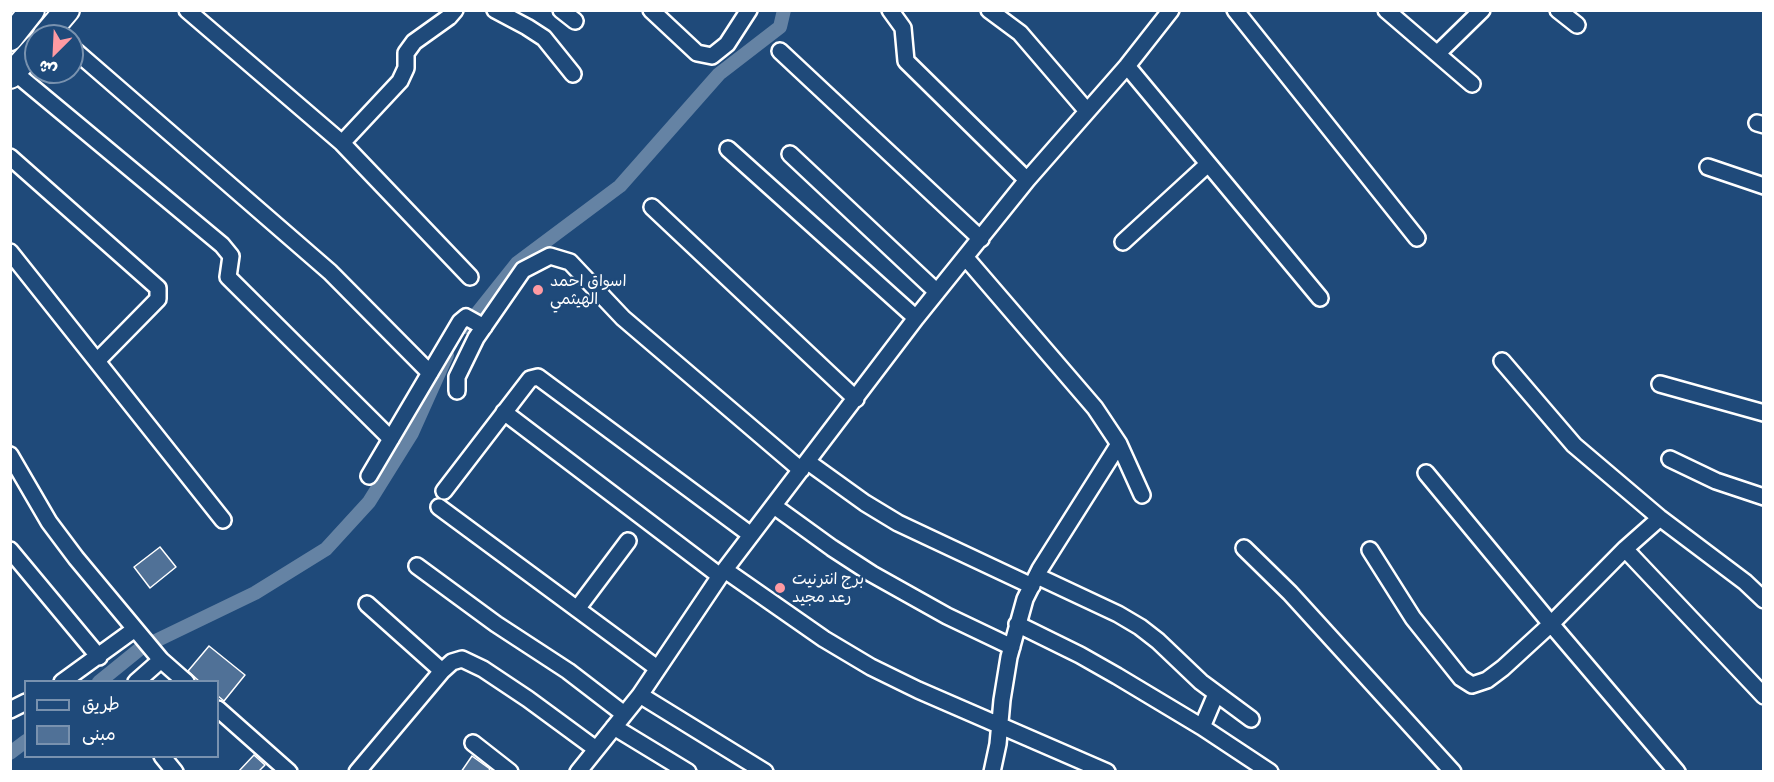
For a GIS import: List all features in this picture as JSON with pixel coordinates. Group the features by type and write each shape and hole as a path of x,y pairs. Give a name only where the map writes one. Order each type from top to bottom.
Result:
{"main road":[{"path":"10,38 32,10"},
{"path":"57,24 67,10"},
{"path":"12,74 24,62"}],"street":[{"path":"187,10 342,143 470,277"},
{"path":"342,143 400,81 406,68 406,53 414,42 455,10"},
{"path":"495,10 544,38 573,74"},
{"path":"561,10 575,21"},
{"path":"651,10 697,54 712,56 727,44 749,10"},
{"path":"890,10 903,28 906,61 1027,180"},
{"path":"989,10 1020,33 1088,111"},
{"path":"578,771 640,694 722,573 916,318 1027,180 1127,66 1171,10"},
{"path":"1235,10 1418,238"},
{"path":"1386,10 1472,84"},
{"path":"1437,54 1482,10"},
{"path":"1558,10 1577,25"},
{"path":"780,51 981,240"},
{"path":"84,58 330,272 430,373"},
{"path":"1127,66 1320,298"},
{"path":"12,74 222,245 231,256 228,277 391,439"},
{"path":"728,149 916,318"},
{"path":"790,154 937,292"},
{"path":"10,157 158,288 158,300 98,360"},
{"path":"1123,242 1208,164"},
{"path":"1708,167 1764,186"},
{"path":"652,207 856,399"},
{"path":"10,252 223,520"},
{"path":"457,392 457,377 476,338 523,270 550,256 570,262 623,318 805,466 898,523 1118,614 1158,641 1216,694 1251,719"},
{"path":"966,258 1095,408 1119,444 1142,495"},
{"path":"369,476 460,322 466,317 484,327"},
{"path":"1502,361 1574,445 1660,518 1745,582 1764,600"},
{"path":"444,491 530,379 538,377 752,535"},
{"path":"1660,384 1764,413"},
{"path":"504,412 722,573 871,667 918,690 1107,771"},
{"path":"992,771 1000,726 1003,689 1017,624 1025,599 1119,444"},
{"path":"10,454 49,522 76,558 161,660 185,680"},
{"path":"1670,459 1716,482 1764,497"},
{"path":"1426,473 1677,771"},
{"path":"774,506 872,574 948,616 1012,647"},
{"path":"439,507 657,668"},
{"path":"1370,550 1413,618 1461,678 1472,685 1487,680 1503,669 1625,549 1660,518"},
{"path":"577,609 628,542"},
{"path":"1244,548 1290,593 1453,771"},
{"path":"1625,549 1764,696"},
{"path":"10,550 99,657"},
{"path":"417,566 495,624 568,671 624,714"},
{"path":"367,604 442,671"},
{"path":"1017,624 1080,655 1202,727 1270,771"},
{"path":"64,680 137,632"},
{"path":"357,771 442,671 452,662 462,659 483,669 528,699 596,749"},
{"path":"137,680 161,660"},
{"path":"640,694 765,771"},
{"path":"1202,727 1216,694"},
{"path":"10,710 24,703"},
{"path":"219,710 289,771"},
{"path":"614,727 688,771"},
{"path":"473,743 510,771"},
{"path":"164,758 176,771"}],"building":[{"path":"160,547 176,567 150,588 134,567"},
{"path":"209,646 245,675 224,701 219,697 219,680 198,680 188,671"},
{"path":"254,755 265,765 258,772 238,772"},
{"path":"472,756 490,769 488,772 461,772"}],"waterway":[{"path":"466,327 517,263 620,186 719,74 780,27 784,10"},
{"path":"101,680 141,648 255,593 326,549 369,502 412,433 447,355"},
{"path":"10,753 24,742"}],"place":[{"name":"اسواق احمد الهيثمي","path":"538,290"},
{"name":"برج انترنيت رعد مجيد","path":"780,588"}]}
